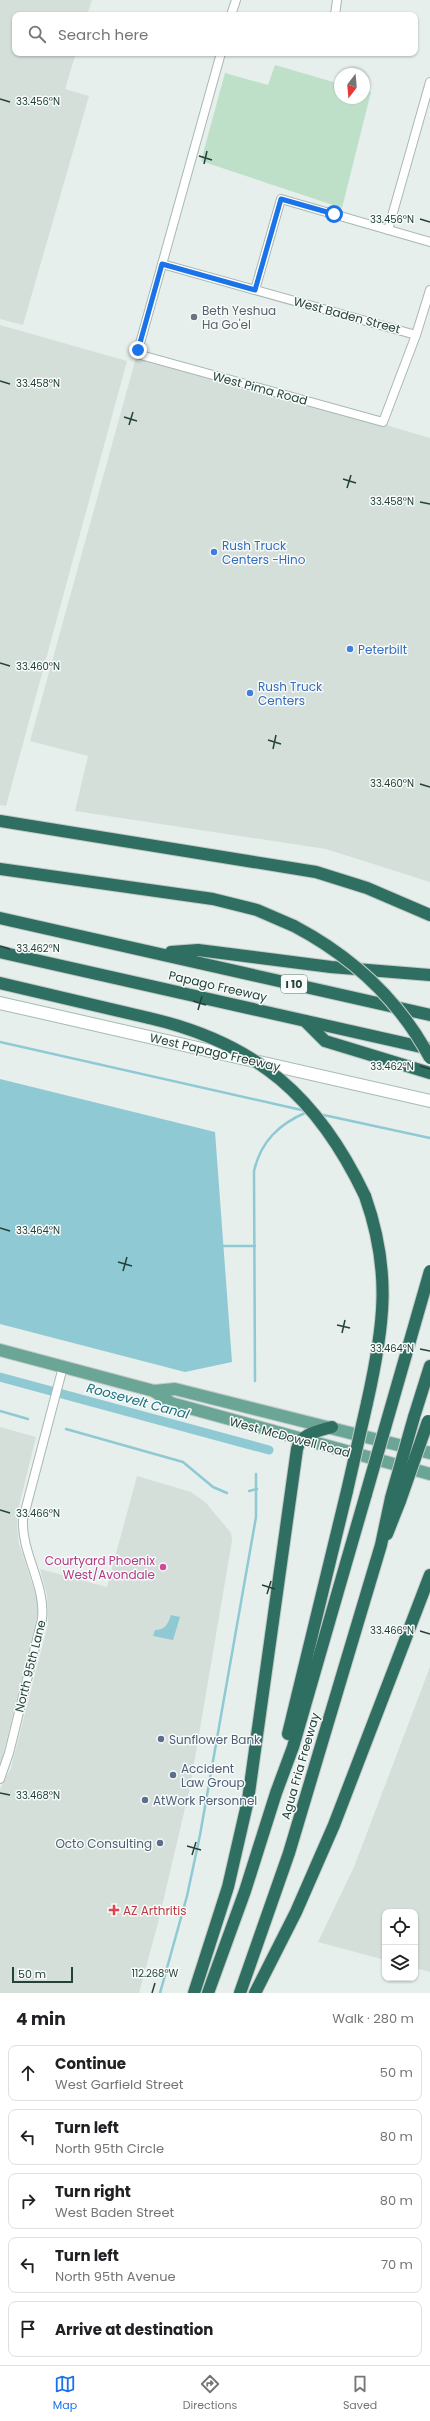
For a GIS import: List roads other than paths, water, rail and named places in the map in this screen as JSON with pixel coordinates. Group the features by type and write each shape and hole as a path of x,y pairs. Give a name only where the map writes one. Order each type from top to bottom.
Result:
{"highway":[{"path":"0,821 300,869 348,881 394,898 430,915"},
{"path":"0,869 213,899 257,910 294,926 341,955 372,981 409,1023 430,1058"},
{"name":"Papago Freeway","path":"0,918 430,1015"},
{"path":"158,953 198,950 331,967 430,975"},
{"name":"Papago Freeway","path":"0,952 430,1049"},
{"path":"0,983 149,1018 206,1034 248,1056 274,1074 306,1103 333,1138 365,1196 377,1235 383,1279 384,1299 379,1351 312,1643 286,1743 276,1794"},
{"path":"305,1021 325,1041 430,1073"},
{"path":"276,1794 293,1747 430,1271"},
{"path":"396,1499 414,1417 430,1366"},
{"path":"396,1499 429,1418"},
{"path":"194,1993 223,1906 245,1812 297,1449 301,1440 306,1436 332,1427"},
{"name":"Agua Fria Freeway","path":"240,1993 287,1860 396,1499"},
{"path":"256,1993 296,1912 334,1825 430,1575"},
{"name":"Agua Fria Freeway","path":"208,1993 243,1897 276,1794"}],"main road":[{"name":"West Papago Freeway","path":"0,1003 430,1101"},
{"name":"West McDowell Road","path":"0,1350 154,1391 175,1389 332,1427 430,1453"},
{"name":"West McDowell Road","path":"154,1391 171,1403 301,1440 430,1474"}],"street":[{"path":"232,12 236,0"},
{"path":"335,12 336,0"},
{"path":"162,264 220,56"},
{"path":"388,230 430,82"},
{"path":"255,290 281,199 430,242"},
{"name":"West Baden Street","path":"162,264 416,335"},
{"name":"West Pima Road","path":"162,264 137,354 383,422 416,335"},
{"path":"416,335 430,290"},
{"name":"North 95th Lane","path":"0,1779 9,1753 42,1619 42,1604 23,1536 23,1519 63,1367"}],"water":[{"path":"0,1079 215,1132 232,1362 185,1372 0,1324"},
{"path":"171,1615 180,1617 173,1640 153,1636 155,1630 166,1626"}],"waterway":[{"path":"0,1042 306,1111"},
{"path":"255,1381 254,1171 257,1160 266,1142 288,1122 307,1112"},
{"path":"319,1114 430,1138"},
{"path":"221,1246 255,1246"},
{"name":"Roosevelt Canal","path":"0,1377 269,1450"},
{"path":"0,1411 28,1419"},
{"path":"66,1429 183,1462 213,1487 227,1493"},
{"path":"160,1993 187,1896 200,1835 256,1517 256,1474"},
{"path":"249,1491 257,1489"}],"place":[{"name":"Beth Yeshua Ha Go'el","path":"194,317"},
{"name":"Rush Truck Centers -Hino","path":"214,552"},
{"name":"Peterbilt","path":"350,649"},
{"name":"Rush Truck Centers","path":"250,693"},
{"name":"Courtyard Phoenix West/Avondale","path":"163,1567"},
{"name":"Sunflower Bank","path":"161,1739"},
{"name":"Accident Law Group","path":"173,1775"},
{"name":"AtWork Personnel","path":"145,1800"},
{"name":"Octo Consulting","path":"160,1843"},
{"name":"AZ Arthritis","path":"114,1910"}]}
